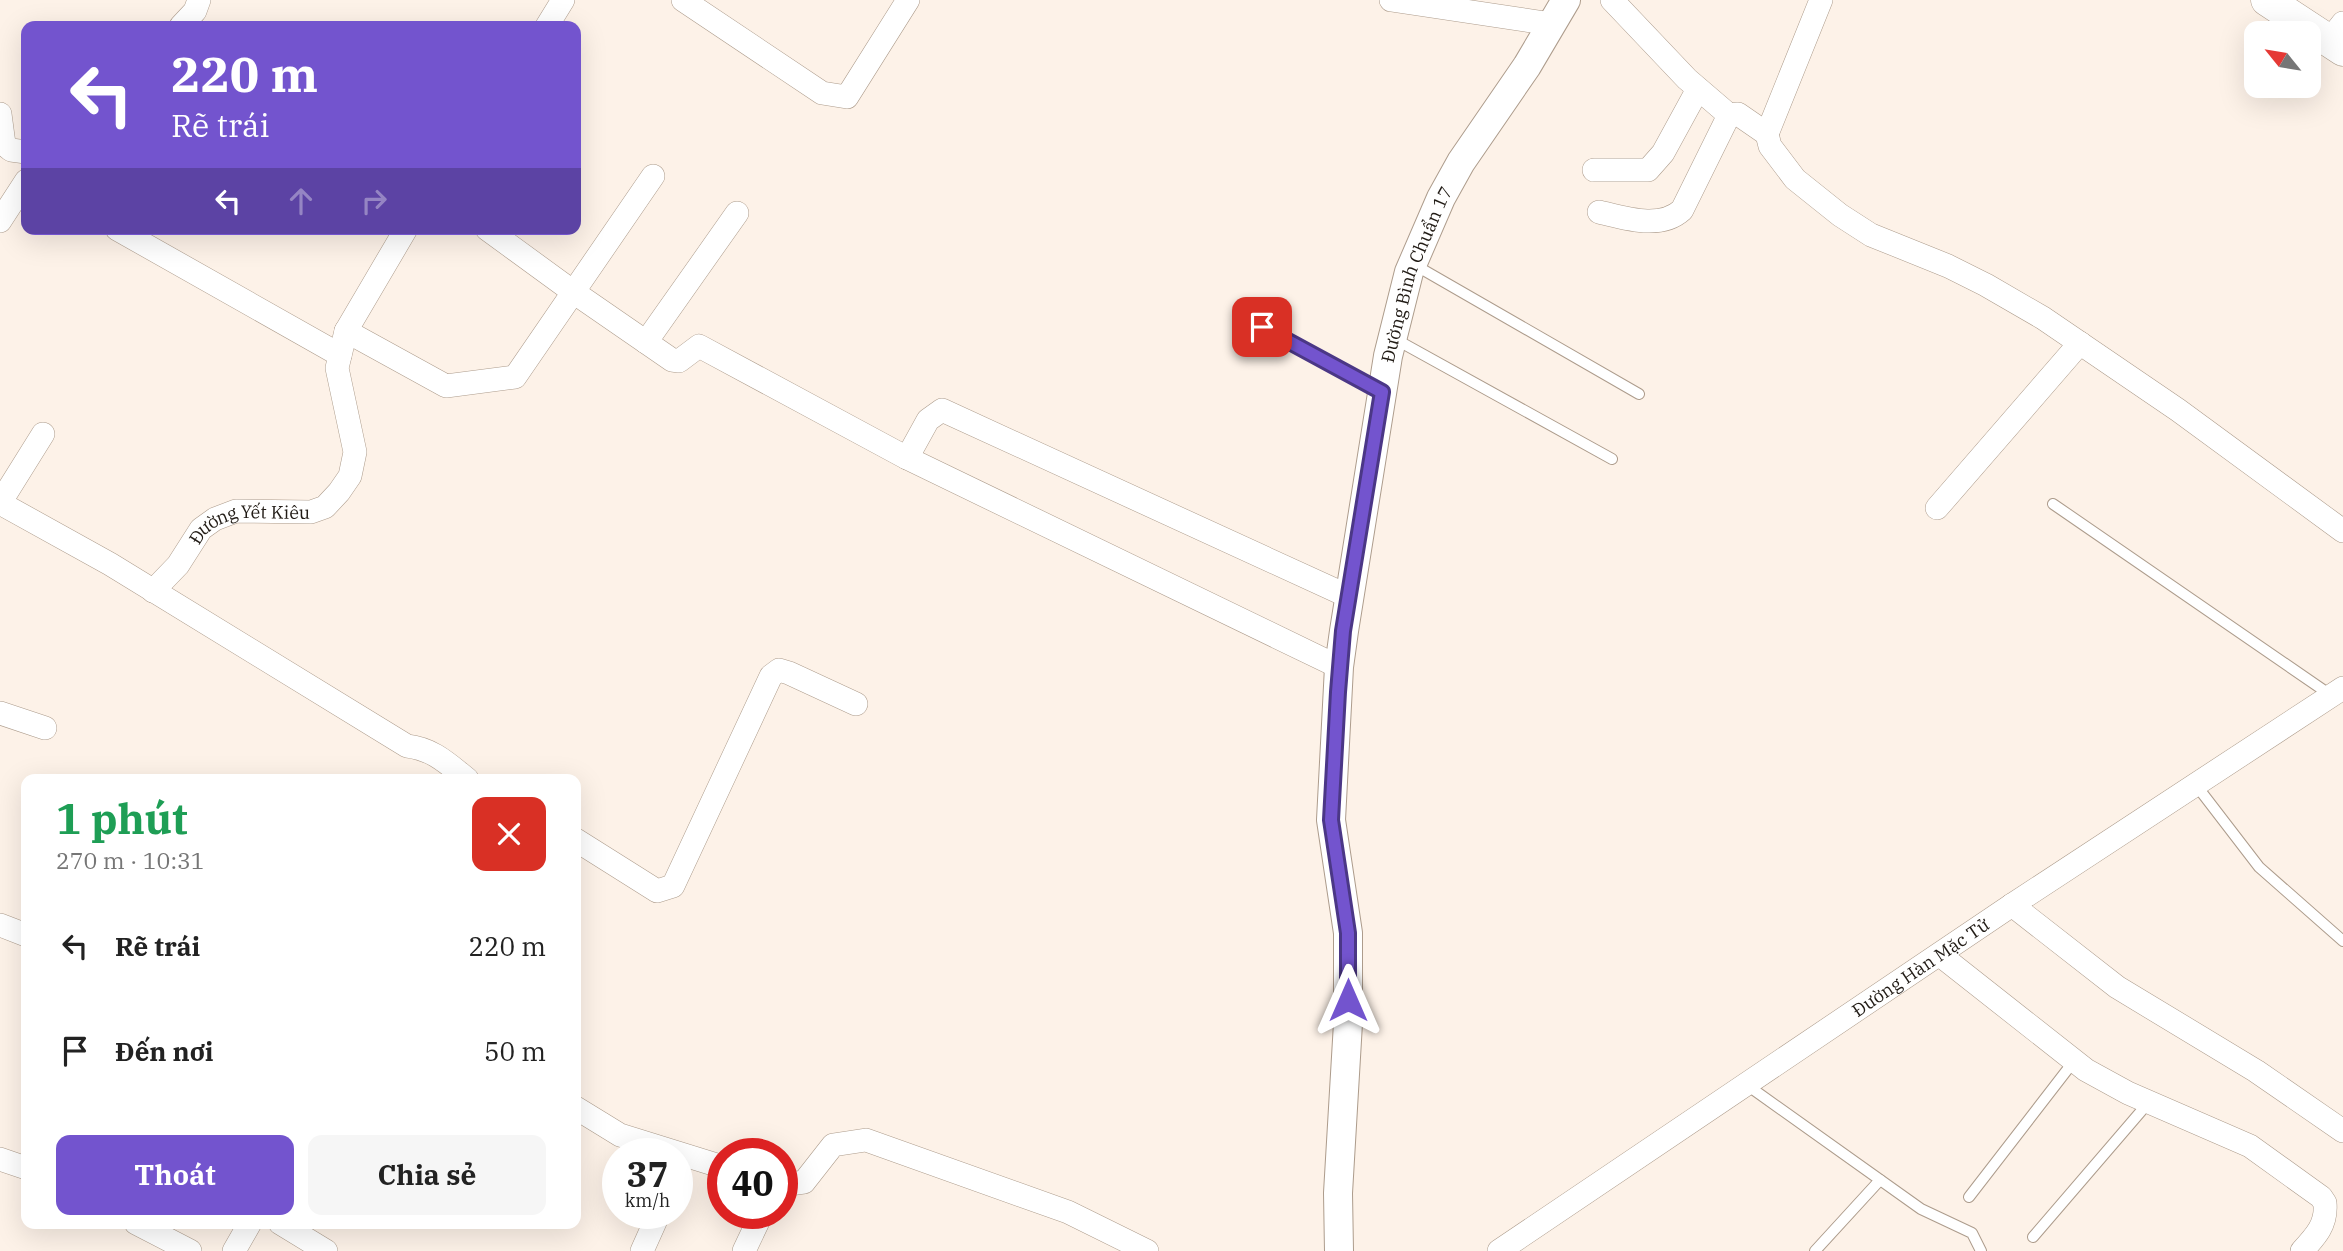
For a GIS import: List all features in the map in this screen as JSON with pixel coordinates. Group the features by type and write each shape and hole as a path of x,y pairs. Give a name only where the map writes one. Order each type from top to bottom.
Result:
{"main road":[{"path":"2267,0 2338,38"}],"street":[{"path":"186,21 195,11 199,0"},
{"path":"550,21 563,0"},
{"path":"684,0 822,93 848,97 908,0"},
{"path":"1391,0 1552,24"},
{"name":"Đường Bình Chuẩn 17","path":"1339,1251 1338,1193 1348,1023 1348,933 1331,820 1339,667 1382,392 1413,264 1428,223 1454,174 1527,66 1566,0"},
{"path":"1612,0 1698,89 1729,116"},
{"path":"1821,0 1767,134 1770,146 1795,179 1840,215 1871,235 1986,285 2043,318 2178,410 2343,531"},
{"path":"1594,170 1648,170 1663,153 1698,89"},
{"path":"0,114 4,144 11,150 21,151"},
{"path":"1729,116 1738,114 1767,134"},
{"path":"1599,212 1652,221 1673,218 1682,210 1729,116"},
{"path":"346,331 446,386 515,377 653,176"},
{"path":"0,221 21,189"},
{"path":"646,342 737,213"},
{"path":"128,235 340,355"},
{"name":"Đường Yết Kiêu","path":"153,591 178,565 201,528 215,519 236,511 311,512 326,507 340,492 350,477 355,452 337,368 346,331 398,235"},
{"path":"495,235 672,360 679,361 699,346 907,458 1339,667"},
{"path":"1937,508 2080,343"},
{"path":"907,458 928,420 942,410 1350,597"},
{"path":"43,434 0,503 65,538 407,746 418,747 438,755 461,774"},
{"path":"581,844 657,891 673,886 771,676 779,670 789,673 856,704"},
{"name":"Đường Hàn Mặc Tử","path":"1499,1251 2012,905 2338,692"},
{"path":"0,713 45,728"},
{"path":"2012,905 2117,987 2256,1071 2343,1131"},
{"path":"0,925 21,933"},
{"path":"1940,955 2086,1070 2149,1102 2250,1146 2320,1197 2325,1203 2325,1219 2322,1228 2302,1251"},
{"path":"581,1111 627,1138"},
{"path":"798,1183 804,1182 833,1145 866,1140 1068,1212 1147,1251"},
{"path":"0,1159 21,1166"},
{"path":"148,1229 190,1251"},
{"path":"234,1251 247,1229"},
{"path":"290,1229 326,1251"},
{"path":"642,1251 652,1229"},
{"path":"744,1251 754,1229"}],"lane":[{"path":"1413,264 1639,394"},
{"path":"1238,314 1382,392"},
{"path":"1393,338 1612,459"},
{"path":"2053,503 2338,692"},
{"path":"2196,785 2259,867 2343,941"},
{"path":"1969,1197 2074,1061"},
{"path":"1747,1085 1921,1209 1972,1233 1981,1251"},
{"path":"2033,1237 2149,1102"},
{"path":"1815,1251 1880,1180"}],"route":[{"path":"1262,327 1382,392 1339,667 1331,820 1348,933 1348,1000"}]}
